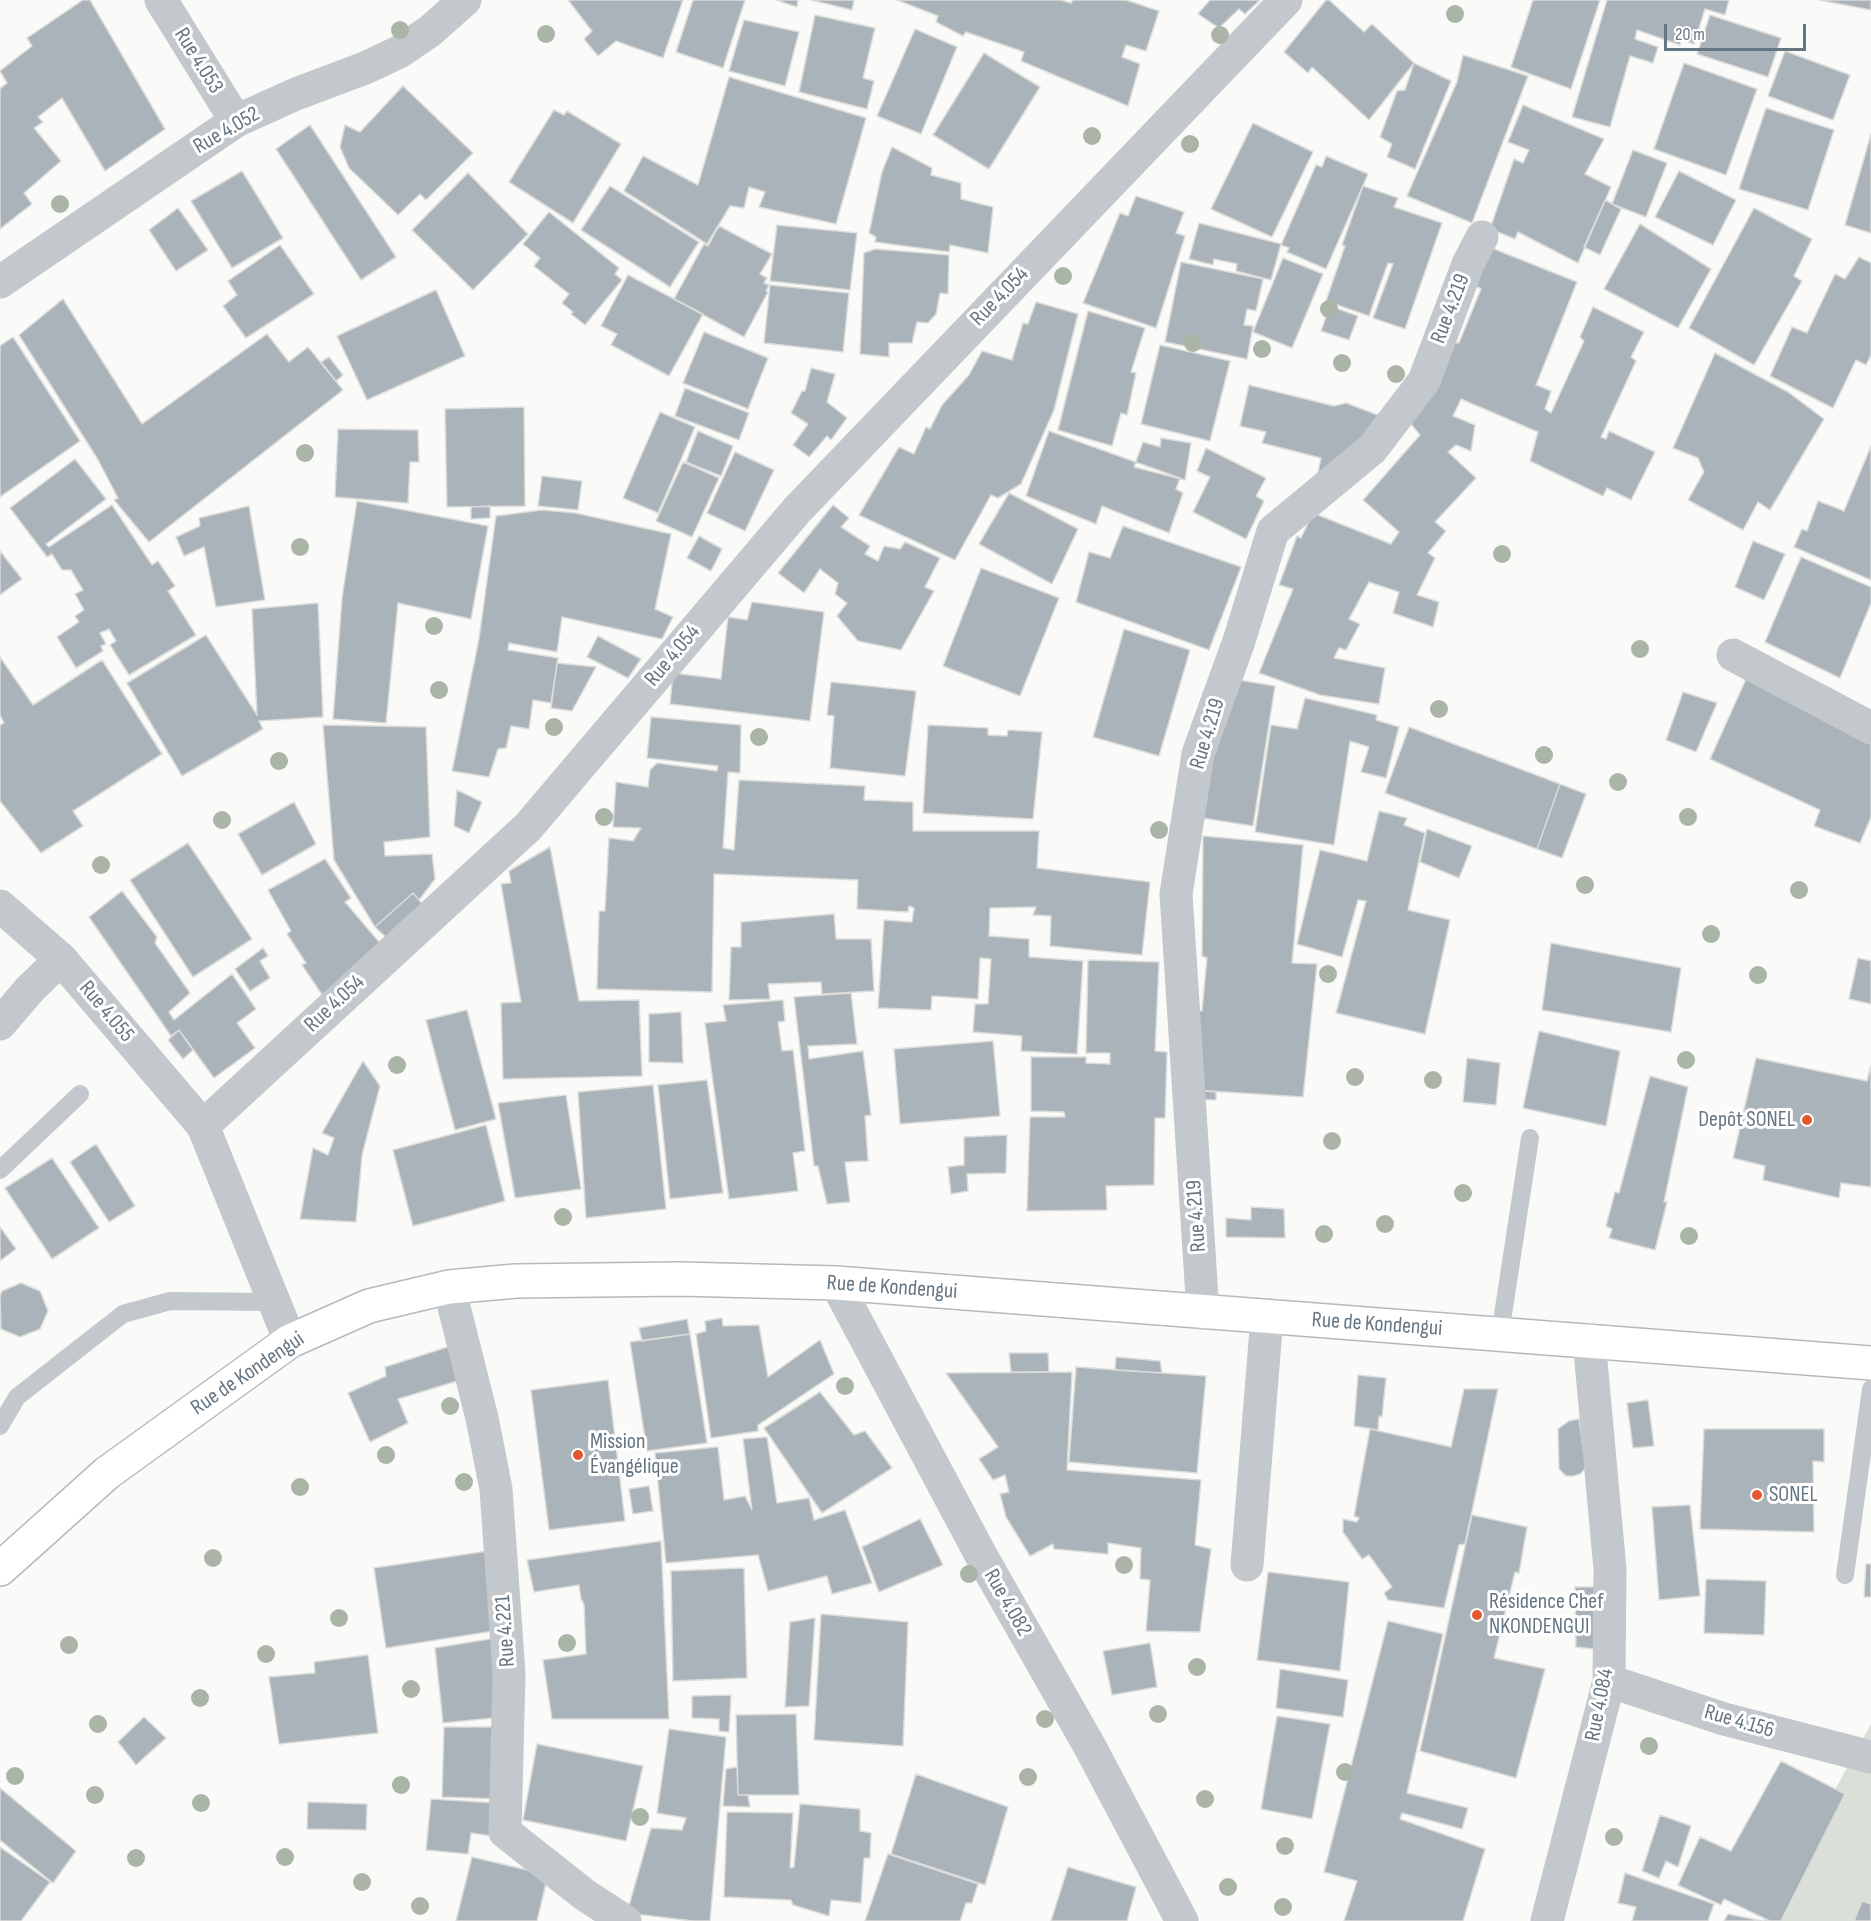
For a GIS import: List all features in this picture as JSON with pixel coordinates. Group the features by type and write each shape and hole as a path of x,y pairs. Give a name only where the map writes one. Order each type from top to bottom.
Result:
{"main road":[{"name":"Rue de Kondengui","path":"0,1569 108,1473 290,1341 369,1306 449,1287 516,1281 680,1279 836,1283 1871,1363"}],"street":[{"name":"Rue 4.053","path":"161,0 236,121"},
{"name":"Rue 4.052","path":"0,282 236,121 399,52 430,31 465,0"},
{"name":"Rue 4.054","path":"203,1126 528,827 797,510 1286,0"},
{"name":"Rue 4.219","path":"1203,1313 1176,894 1198,754 1239,641 1273,531 1372,449 1424,381 1468,264 1482,237"},
{"path":"1733,656 1871,728"},
{"name":"Rue 4.055","path":"0,906 61,959 203,1126"},
{"path":"0,1024 30,989 61,959"},
{"path":"203,1126 290,1341"},
{"name":"Rue 4.082","path":"836,1283 982,1559 1090,1747 1182,1921"},
{"name":"Rue 4.221","path":"449,1287 482,1418 496,1489 509,1674 505,1832 585,1895 625,1921"},
{"path":"1247,1565 1267,1317"},
{"name":"Rue 4.084","path":"1547,1921 1609,1681 1610,1569 1589,1340"},
{"name":"Rue 4.156","path":"1609,1681 1724,1719 1871,1757"}],"lane":[{"path":"0,1170 80,1094"},
{"path":"1500,1334 1530,1138"},
{"path":"0,1426 17,1397 123,1314 170,1301 274,1302"},
{"path":"1845,1575 1871,1389"}],"shaded area":[{"path":"1871,1724 1871,1921 1763,1921"}],"building":[{"path":"83,0 90,0 165,129 105,171 62,98 38,117 43,122 34,128 61,161 24,193 32,204 0,229 0,89 7,83 0,71 32,46 27,38"},
{"path":"568,0 683,0 663,58 616,41 598,56 584,39 592,31"},
{"path":"693,0 745,0 723,68 676,52"},
{"path":"776,0 798,0 797,7"},
{"path":"811,0 854,0 852,10"},
{"path":"897,0 1061,0 1071,3 1073,0 1126,0 1159,11 1146,51 1126,45 1122,57 1140,64 1128,106 1021,61 1024,52 966,32 963,36 936,22 938,16"},
{"path":"1210,0 1260,0 1245,14 1239,9 1219,28 1198,14"},
{"path":"1326,0 1329,0 1364,32 1372,24 1414,63 1369,120 1312,67 1308,73 1284,52"},
{"path":"1533,0 1600,0 1571,89 1511,67"},
{"path":"1607,0 1729,0 1725,15 1705,9 1694,44 1681,39 1680,45 1637,30 1635,39 1658,47 1653,63 1630,56 1610,127 1572,117"},
{"path":"1819,0 1871,0 1871,10"},
{"path":"815,15 875,28 863,78 874,81 867,109 799,92"},
{"path":"1710,15 1781,38 1768,77 1697,54"},
{"path":"744,20 799,32 785,86 729,71"},
{"path":"915,29 957,47 921,134 877,116"},
{"path":"1785,51 1850,75 1833,120 1768,96"},
{"path":"984,53 1040,87 989,169 933,135"},
{"path":"1463,55 1528,76 1472,223 1407,196 1457,82"},
{"path":"1414,63 1451,81 1415,169 1387,157 1392,144 1380,137 1397,91 1405,90"},
{"path":"1684,63 1757,89 1726,175 1654,149"},
{"path":"729,77 866,118 836,224 759,207 765,192 749,187 744,208 730,206 707,244 624,191 643,156 698,185"},
{"path":"403,86 473,153 426,200 420,194 398,215 349,168 340,147 345,125 360,132"},
{"path":"1523,105 1604,139 1585,174 1611,187 1578,263 1518,232 1515,239 1490,229 1514,159 1523,163 1529,150 1508,142"},
{"path":"1766,108 1834,130 1808,210 1739,189"},
{"path":"554,110 564,115 567,111 621,144 573,223 509,182"},
{"path":"1253,123 1313,152 1272,237 1211,209"},
{"path":"310,125 396,257 361,280 276,149"},
{"path":"1871,134 1871,233 1845,225"},
{"path":"892,147 932,168 931,175 961,183 961,199 993,207 988,253 950,245 949,252 875,242 876,237 869,233 882,172"},
{"path":"1633,150 1667,163 1646,217 1612,204"},
{"path":"1326,156 1368,174 1326,269 1287,252 1289,248 1281,245 1316,165 1322,167"},
{"path":"242,171 283,238 232,268 191,201"},
{"path":"1679,171 1736,200 1713,245 1655,217"},
{"path":"468,173 528,234 473,290 412,230"},
{"path":"610,186 699,242 670,287 581,230"},
{"path":"1363,186 1398,198 1394,207 1442,223 1405,329 1373,318 1393,264 1388,263 1369,316 1326,301 1345,246 1342,245"},
{"path":"1136,196 1184,212 1176,233 1185,236 1156,328 1083,303 1120,213 1128,216"},
{"path":"1605,200 1621,209 1600,255 1584,247"},
{"path":"178,208 208,250 176,271 149,230"},
{"path":"1754,208 1812,239 1794,276 1802,281 1754,365 1689,328"},
{"path":"549,212 619,268 615,274 622,280 585,325 562,303 569,294 534,266 540,258 523,244"},
{"path":"1199,223 1281,244 1271,280 1236,271 1237,264 1214,259 1213,265 1189,259"},
{"path":"1640,224 1711,269 1678,328 1604,289"},
{"path":"777,225 857,233 850,290 770,281"},
{"path":"719,226 772,254 760,274 767,278 764,283 769,285 766,291 768,292 744,337 674,299 704,244 708,246"},
{"path":"280,245 314,294 246,338 223,306 237,295 228,281"},
{"path":"1489,247 1577,282 1536,385 1551,391 1545,409 1551,413 1584,341 1580,337 1593,307 1644,332 1631,357 1636,361 1601,437 1606,439 1609,431 1655,452 1631,500 1607,488 1603,496 1530,461 1538,432 1461,399 1453,416 1475,425 1471,451 1456,445 1448,452 1476,478 1435,522 1446,531 1428,553 1435,558 1417,595 1439,602 1433,627 1393,613 1399,592 1369,582 1349,619 1360,624 1346,650 1339,648 1334,658 1385,668 1379,704 1320,695 1259,673 1293,589 1279,585 1297,536 1301,538 1313,513 1391,544 1399,532 1363,500 1420,435 1406,418 1443,342 1459,343 1481,289 1473,285"},
{"path":"875,249 949,255 948,294 940,293 936,314 928,323 917,322 912,343 889,343 889,357 860,354 864,253"},
{"path":"1859,257 1871,263 1871,355 1866,365 1856,360 1833,408 1770,376 1792,327 1807,333 1835,274 1845,279"},
{"path":"1283,258 1323,274 1292,348 1253,332"},
{"path":"1181,262 1263,279 1256,311 1247,309 1244,325 1253,326 1247,359 1165,342"},
{"path":"628,275 703,314 669,376 611,345 617,334 601,326"},
{"path":"770,285 849,293 843,352 764,343"},
{"path":"436,290 465,356 367,400 337,336"},
{"path":"63,299 142,424 267,334 289,362 308,347 343,390 149,542 114,500 118,498 97,458 19,335"},
{"path":"1036,302 1078,314 1054,410 1021,484 998,498 991,495 955,560 859,515 899,447 914,454 926,427 930,429 942,405 969,375 982,351 1012,360 1023,323 1028,324"},
{"path":"1330,306 1358,316 1349,340 1321,331"},
{"path":"1088,311 1145,328 1131,372 1136,373 1127,415 1121,413 1112,446 1058,430"},
{"path":"704,332 768,358 748,409 683,383"},
{"path":"13,337 80,441 0,497 0,346"},
{"path":"1160,345 1230,361 1210,441 1141,424"},
{"path":"1715,353 1788,392 1824,419 1770,510 1758,502 1743,530 1688,500 1704,472 1698,458 1673,448"},
{"path":"329,357 343,375 336,381 321,362"},
{"path":"811,368 835,374 827,402 847,418 831,440 827,436 809,457 793,445 808,424 791,413 802,391 805,391"},
{"path":"1249,385 1334,406 1346,403 1391,420 1315,487 1321,458 1262,443 1266,432 1240,426"},
{"path":"685,388 749,413 739,440 675,416"},
{"path":"524,407 525,506 447,507 445,409"},
{"path":"660,412 695,427 658,513 623,498"},
{"path":"338,429 418,430 419,462 410,462 408,503 335,497"},
{"path":"698,431 733,446 721,476 686,462"},
{"path":"1049,431 1180,478 1176,489 1183,493 1169,533 1102,506 1096,524 1026,496"},
{"path":"1161,438 1191,443 1185,480 1134,467 1143,442 1160,447"},
{"path":"1871,446 1871,580 1794,547 1802,529 1807,531 1818,501 1844,511"},
{"path":"1206,448 1266,478 1256,496 1264,501 1246,539 1193,512 1210,477 1197,471"},
{"path":"735,452 774,470 745,531 707,513"},
{"path":"75,459 106,499 46,544 49,547 112,505 152,565 158,561 175,586 168,591 196,635 129,675 110,645 116,641 109,629 100,633 106,644 101,646 103,651 76,668 57,637 79,622 75,616 84,610 75,594 83,590 71,570 62,570 52,554 47,557 10,508"},
{"path":"683,462 719,478 692,537 656,521"},
{"path":"542,476 582,481 578,510 538,506"},
{"path":"1009,493 1078,529 1052,584 979,544"},
{"path":"357,501 488,526 471,619 398,603 386,723 333,719 342,598"},
{"path":"833,505 849,518 841,527 870,546 865,554 878,561 884,546 900,549 905,542 940,558 925,587 934,591 901,650 858,641 837,616 847,603 835,594 838,583 820,569 804,593 778,573"},
{"path":"249,506 265,600 216,607 204,547 184,556 176,537 200,526 199,518"},
{"path":"490,506 490,518 471,519 471,507"},
{"path":"542,510 575,513 671,534 655,609 673,617 662,639 562,617 557,652 509,643 508,650 558,658 551,703 533,700 529,729 511,726 506,748 498,749 489,777 452,771 479,639 496,516"},
{"path":"1123,526 1241,567 1209,650 1076,602 1089,552 1110,558"},
{"path":"699,536 722,549 711,571 687,558"},
{"path":"1753,541 1785,554 1764,600 1735,587"},
{"path":"0,551 22,579 0,595"},
{"path":"1801,557 1871,587 1871,603 1840,678 1765,642"},
{"path":"981,568 1059,598 1020,696 943,666"},
{"path":"752,602 824,612 810,721 670,704 673,673 721,679 728,617 747,620"},
{"path":"318,603 323,717 259,721 263,729 182,776 127,683 206,635 257,715 252,609"},
{"path":"1124,629 1190,650 1159,756 1093,737"},
{"path":"598,636 641,659 628,678 587,657"},
{"path":"0,657 33,705 102,660 162,754 73,811 83,826 41,853 0,801 0,725 4,723 0,715"},
{"path":"557,663 596,667 572,711 551,708"},
{"path":"1747,677 1871,732 1871,817 1860,843 1814,826 1820,810 1710,759"},
{"path":"1233,679 1275,686 1253,826 1202,818 1217,725"},
{"path":"831,682 916,691 905,776 830,768 834,716 827,715"},
{"path":"1683,692 1717,703 1696,752 1666,740"},
{"path":"1305,698 1377,715 1376,720 1399,727 1386,778 1361,772 1369,747 1350,741 1334,845 1255,832 1271,725 1297,729"},
{"path":"651,717 741,725 740,773 728,772 723,848 734,850 739,780 865,786 864,800 913,802 913,831 1039,831 1037,868 1150,882 1142,955 1050,946 1051,916 1033,915 1036,907 990,908 989,936 1029,939 1029,957 1083,961 1077,1054 1021,1051 1022,1036 973,1032 975,1004 988,1004 991,959 980,958 978,999 932,996 931,1010 878,1008 884,920 912,922 914,908 909,906 908,912 857,909 858,880 714,874 712,992 597,989 599,911 605,911 609,838 633,841 641,828 613,827 616,782 648,787 650,770 657,763 717,771 718,766 647,758"},
{"path":"323,725 426,727 430,837 384,842 385,856 432,854 435,879 419,900 413,893 375,927 334,860"},
{"path":"928,725 988,728 988,735 1007,736 1008,730 1042,732 1033,819 923,813"},
{"path":"1409,727 1560,784 1537,849 1385,793"},
{"path":"1560,784 1586,794 1562,858 1537,849"},
{"path":"457,790 482,802 469,833 454,826"},
{"path":"294,802 316,844 262,875 238,834"},
{"path":"1379,811 1407,818 1404,825 1425,833 1408,910 1450,920 1425,1034 1336,1013 1366,901 1358,900 1342,957 1297,944 1320,850 1367,861"},
{"path":"1427,829 1472,846 1459,878 1420,862"},
{"path":"1203,836 1303,845 1292,963 1317,964 1303,1097 1194,1090 1194,1011 1202,1011 1207,958 1202,956"},
{"path":"188,843 252,939 193,977 130,880"},
{"path":"550,847 579,1001 639,1000 642,1076 503,1079 501,1003 521,1002 501,884 511,883 509,871"},
{"path":"325,859 351,898 345,902 385,949 325,999 302,965 306,963 287,934 291,931 268,890"},
{"path":"122,891 157,937 155,943 190,993 169,1012 174,1020 232,974 256,1009 237,1023 255,1048 214,1078 179,1030 171,1036 89,917"},
{"path":"413,893 424,906 387,938 375,927"},
{"path":"834,914 836,939 871,939 874,991 822,994 821,982 768,984 770,999 729,1000 731,947 741,947 741,922"},
{"path":"1551,943 1681,968 1671,1032 1542,1010"},
{"path":"263,948 268,956 260,961 270,978 250,991 235,969"},
{"path":"1858,958 1871,961 1871,1004 1849,999"},
{"path":"1088,960 1159,962 1155,1051 1167,1052 1165,1118 1155,1118 1154,1185 1106,1186 1107,1210 1027,1211 1030,1117 1065,1117 1064,1112 1031,1111 1031,1057 1086,1057 1086,1063 1110,1064 1110,1053 1086,1053"},
{"path":"851,993 857,1044 808,1046 809,1059 863,1051 871,1115 865,1116 868,1161 845,1162 850,1202 827,1204 818,1166 814,1166 794,997"},
{"path":"783,1000 785,1021 778,1022 782,1051 793,1050 805,1151 793,1153 798,1191 729,1199 705,1023 726,1021 723,1005"},
{"path":"467,1010 496,1119 455,1130 426,1020"},
{"path":"681,1012 683,1063 649,1062 649,1014"},
{"path":"179,1030 193,1050 183,1059 168,1040"},
{"path":"1539,1031 1620,1051 1606,1126 1523,1108"},
{"path":"993,1041 1000,1116 900,1124 894,1049"},
{"path":"1467,1058 1500,1063 1496,1105 1463,1102"},
{"name":"Depôt SONEL","path":"1756,1058 1867,1081 1871,1065 1871,1187 1841,1183 1839,1198 1763,1180 1765,1166 1733,1158"},
{"path":"363,1061 380,1086 362,1155 356,1222 300,1219 313,1148 328,1155 334,1138 322,1133"},
{"path":"1650,1076 1688,1087 1664,1202 1667,1202 1655,1250 1609,1238 1612,1229 1606,1226 1615,1192 1619,1193"},
{"path":"707,1080 723,1193 670,1199 658,1085"},
{"path":"653,1085 666,1209 586,1218 578,1092"},
{"path":"1194,1090 1216,1092 1216,1100 1194,1099"},
{"path":"566,1095 581,1189 515,1198 498,1103"},
{"path":"486,1125 505,1201 413,1226 393,1150"},
{"path":"1007,1135 1006,1173 967,1174 968,1191 951,1194 948,1167 964,1165 964,1137"},
{"path":"96,1144 135,1206 109,1222 70,1162"},
{"path":"52,1158 99,1228 52,1259 5,1188"},
{"path":"1251,1207 1284,1209 1285,1238 1226,1237 1226,1218 1251,1220"},
{"path":"0,1227 16,1249 0,1261"},
{"path":"21,1283 40,1291 48,1311 40,1329 20,1337 1,1329 0,1296 2,1291"},
{"path":"722,1318 723,1326 759,1325 768,1377 820,1340 834,1374 758,1425 758,1431 711,1438 696,1334 706,1331 705,1321"},
{"path":"687,1319 690,1334 642,1341 639,1328"},
{"path":"690,1334 707,1443 647,1451 630,1342"},
{"path":"454,1345 467,1378 398,1399 408,1423 370,1442 348,1393 386,1376 385,1367"},
{"path":"1009,1353 1048,1353 1049,1372 1011,1372"},
{"path":"1116,1357 1160,1361 1162,1373 1115,1370"},
{"path":"1076,1367 1206,1376 1197,1473 1069,1462"},
{"path":"1072,1372 1067,1470 1201,1480 1195,1545 1211,1549 1200,1632 1146,1631 1150,1580 1140,1579 1141,1548 1108,1543 1108,1554 1054,1549 1053,1544 1030,1556 1006,1517 1000,1494 1009,1492 1005,1475 993,1480 979,1459 998,1447 946,1373"},
{"path":"1358,1375 1386,1378 1382,1417 1379,1416 1378,1430 1354,1426"},
{"name":"Mission Évangélique","path":"608,1380 625,1521 549,1530 531,1390"},
{"path":"1464,1389 1498,1389 1465,1544 1459,1545 1444,1608 1388,1600 1384,1593 1392,1587 1369,1555 1362,1559 1343,1532 1343,1519 1357,1522 1359,1518 1354,1516 1370,1429 1451,1447"},
{"path":"820,1392 854,1435 865,1431 892,1468 822,1513 764,1428"},
{"path":"1648,1400 1654,1446 1633,1448 1627,1403"},
{"path":"1579,1419 1586,1468 1580,1474 1566,1476 1559,1469 1558,1429 1569,1421"},
{"name":"SONEL","path":"1704,1429 1824,1429 1824,1462 1813,1461 1814,1532 1700,1529"},
{"path":"767,1437 777,1503 809,1498 814,1520 845,1510 872,1583 832,1594 827,1576 768,1591 758,1555 666,1563 655,1453 718,1447 724,1500 745,1496 752,1510 743,1439"},
{"path":"649,1486 653,1511 633,1514 629,1489"},
{"path":"1690,1505 1700,1596 1659,1600 1652,1507"},
{"name":"Résidence Chef NKONDENGUI","path":"1472,1515 1527,1527 1519,1573 1515,1572 1494,1658 1545,1669 1516,1778 1420,1751"},
{"path":"920,1519 943,1565 879,1592 862,1547"},
{"path":"661,1541 669,1719 552,1719 543,1660 586,1654 584,1604 579,1585 534,1592 527,1560"},
{"path":"488,1551 500,1630 386,1648 374,1568"},
{"path":"1866,1564 1871,1564 1871,1597 1864,1597"},
{"path":"744,1568 747,1678 673,1681 671,1571"},
{"path":"1268,1572 1349,1582 1340,1671 1257,1660"},
{"path":"1706,1579 1766,1581 1764,1635 1704,1633"},
{"path":"1575,1587 1601,1587 1602,1650 1576,1647"},
{"path":"821,1614 908,1622 903,1746 814,1740"},
{"path":"815,1618 809,1706 785,1707 790,1622"},
{"path":"1388,1621 1443,1634 1407,1793 1468,1808 1462,1829 1402,1813 1400,1819 1485,1849 1463,1921 1344,1921 1357,1881 1324,1872"},
{"path":"496,1638 503,1717 443,1723 435,1648"},
{"path":"1150,1643 1157,1687 1112,1695 1103,1651"},
{"path":"368,1655 378,1733 279,1744 269,1677 315,1673 314,1662"},
{"path":"1280,1669 1348,1680 1343,1717 1276,1708"},
{"path":"731,1695 729,1732 719,1731 719,1719 692,1718 692,1696"},
{"path":"796,1714 799,1795 738,1795 736,1715"},
{"path":"1277,1716 1330,1724 1312,1819 1261,1809"},
{"path":"144,1717 166,1738 136,1765 118,1742"},
{"path":"444,1727 505,1727 501,1799 442,1797"},
{"path":"669,1729 726,1737 710,1921 627,1913 651,1828 682,1830 686,1818 657,1813"},
{"path":"537,1744 643,1766 626,1841 523,1820"},
{"path":"1781,1761 1845,1794 1781,1921 1770,1921 1724,1899 1721,1905 1678,1885 1700,1837 1731,1851"},
{"path":"737,1767 738,1795 748,1795 750,1807 723,1806 726,1769"},
{"path":"916,1774 1008,1807 985,1885 891,1854"},
{"path":"0,1788 76,1851 53,1883 0,1840"},
{"path":"431,1799 496,1803 493,1836 471,1833 468,1854 426,1850"},
{"path":"308,1802 367,1804 366,1830 307,1829"},
{"path":"800,1804 860,1809 860,1831 871,1833 870,1858 864,1858 861,1903 831,1900 829,1916 793,1905 791,1900 724,1897 727,1812 793,1813 790,1868 794,1867"},
{"path":"1660,1815 1691,1826 1678,1867 1666,1861 1659,1878 1642,1871"},
{"path":"0,1847 50,1882 21,1921 0,1921"},
{"path":"888,1854 978,1884 972,1903 966,1903 960,1921 865,1921"},
{"path":"472,1857 548,1875 537,1921 456,1921"},
{"path":"1068,1867 1136,1887 1127,1921 1051,1921"},
{"path":"1625,1873 1714,1904 1708,1921 1632,1921 1636,1907 1618,1903"},
{"path":"1862,1901 1871,1904 1871,1921 1854,1921"},
{"path":"1728,1914 1762,1921 1724,1921"}],"place":[{"name":"Depôt SONEL","path":"1807,1120"},
{"name":"Mission Évangélique","path":"578,1455"},
{"name":"SONEL","path":"1757,1495"},
{"name":"Résidence Chef NKONDENGUI","path":"1477,1615"}]}
